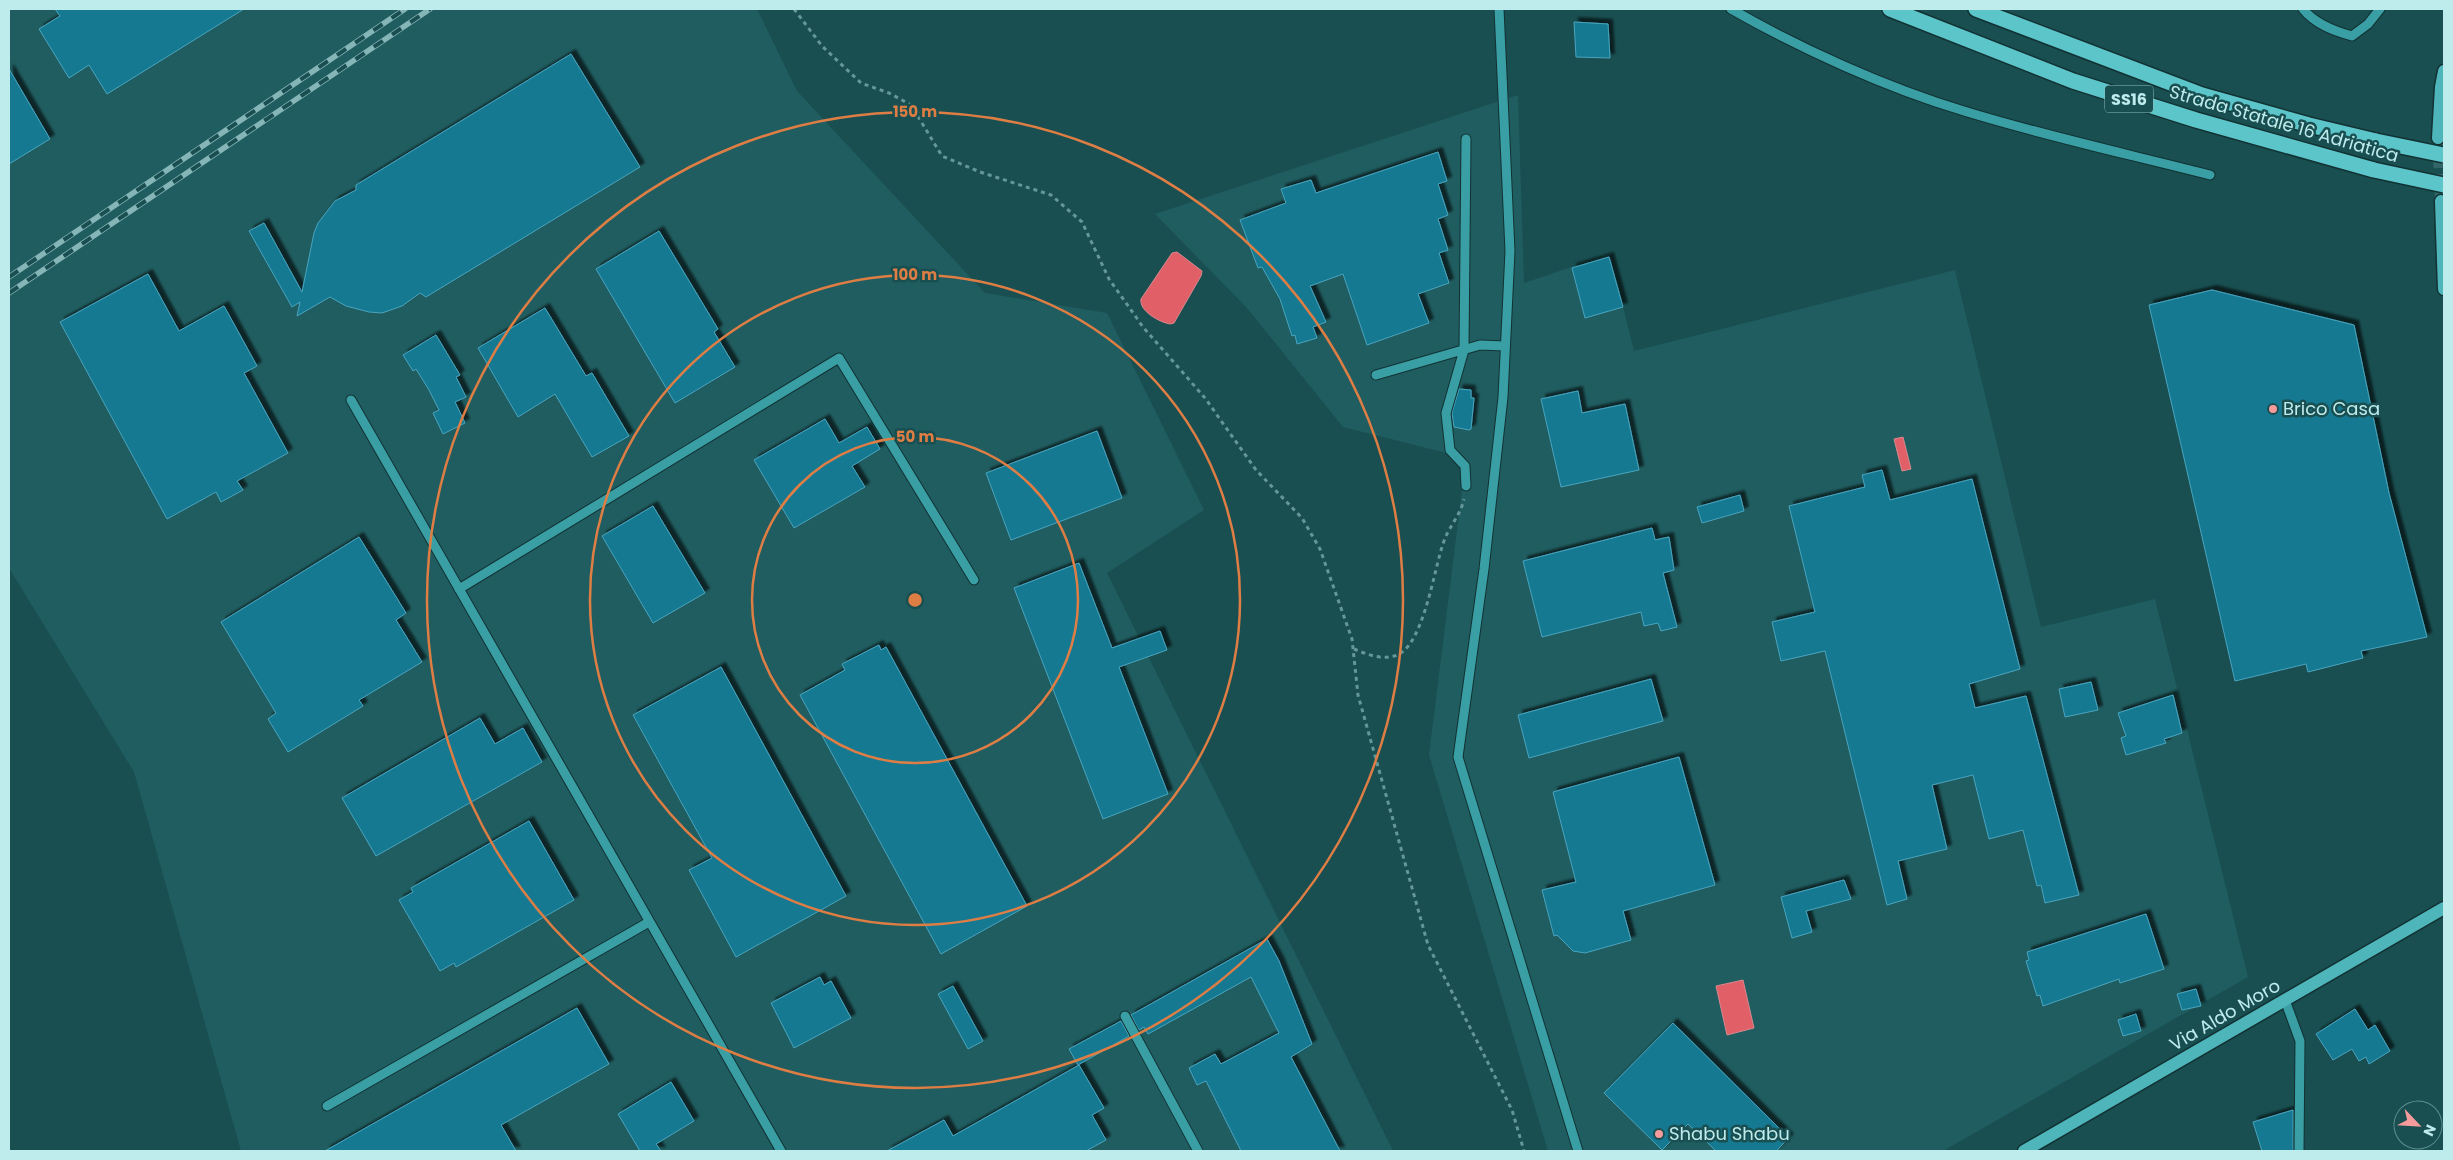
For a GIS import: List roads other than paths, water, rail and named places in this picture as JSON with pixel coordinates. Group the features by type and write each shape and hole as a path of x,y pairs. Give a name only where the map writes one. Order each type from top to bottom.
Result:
{"highway":[{"name":"Strada Statale 16 Adriatica","path":"1890,9 2073,81 2196,120 2374,170 2444,185"},
{"name":"Strada Statale 16 Adriatica","path":"1976,9 2202,95 2309,126 2444,155"}],"main road":[{"path":"2438,138 2441,87 2444,71"},
{"path":"2441,200 2444,289"},
{"path":"2422,921 2444,900"},
{"name":"Via Aldo Moro","path":"2024,1151 2444,908"}],"street":[{"path":"1500,9 1510,251 1503,396 1484,569 1458,757 1578,1151"},
{"path":"1731,9 1828,57 1906,91 1964,111 2210,175"},
{"path":"2303,9 2310,17 2335,32 2352,36 2368,24 2380,9"},
{"path":"1466,139 1464,350 1446,414 1450,450 1465,466 1466,486"},
{"path":"1376,375 1480,345 1505,346"},
{"path":"459,589 839,358 974,580"},
{"path":"351,400 781,1151"},
{"path":"327,1106 649,922"},
{"path":"2285,1000 2300,1041 2299,1151"},
{"path":"1125,1016 1198,1151"}],"tunnel":[{"path":"2438,138 2441,201"}],"railway":[{"path":"9,277 405,9"},
{"path":"9,293 430,9"}],"place":[{"name":"Brico Casa","path":"2273,409"},
{"name":"Shabu Shabu","path":"1659,1134"}]}
